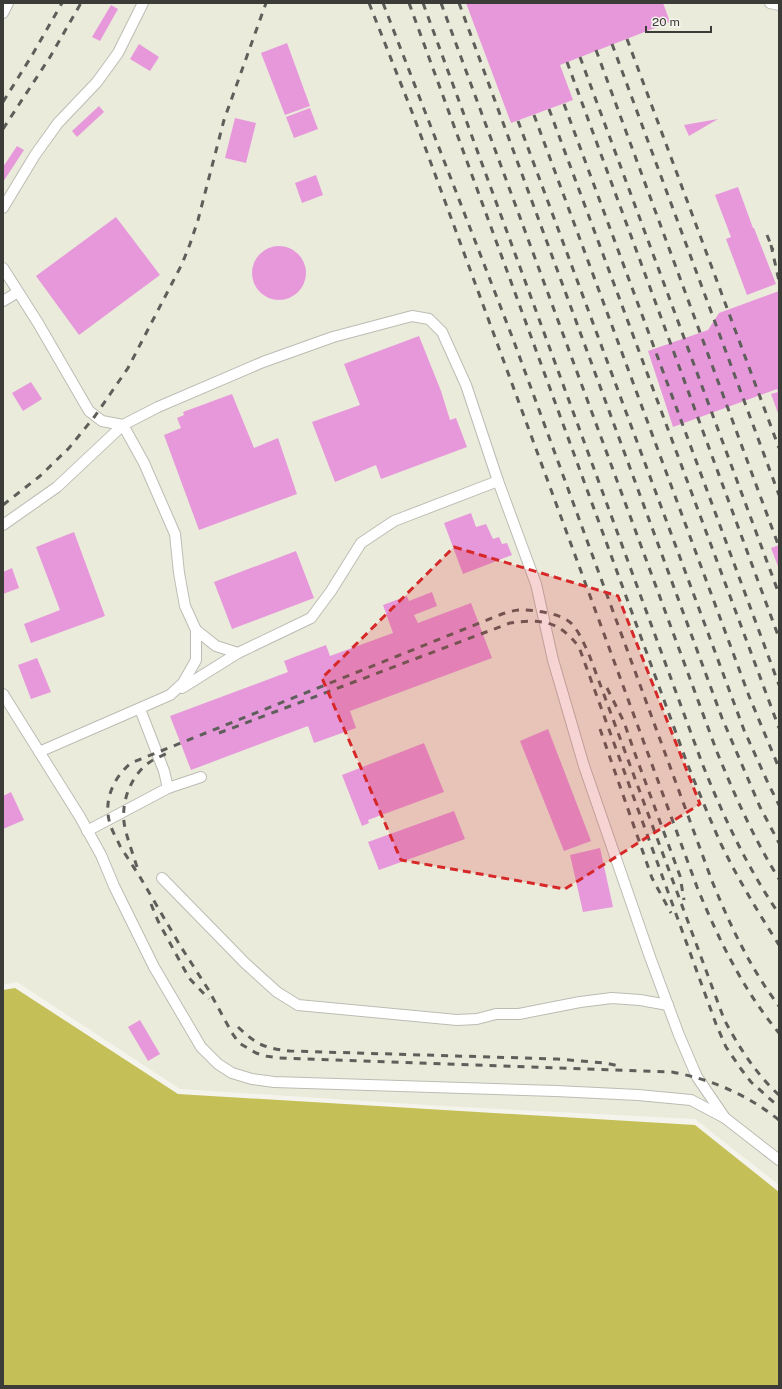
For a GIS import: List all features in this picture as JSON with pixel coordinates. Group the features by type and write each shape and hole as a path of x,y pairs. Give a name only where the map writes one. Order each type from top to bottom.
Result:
{"lane":[{"path":"3,13 8,3"},
{"path":"3,208 35,155 58,123 97,82 118,53 143,3"},
{"path":"770,3 779,5"},
{"path":"3,268 38,323 89,411 102,421 123,425"},
{"path":"3,301 18,292"},
{"path":"3,525 57,487 123,425 165,404 263,362 333,337 412,316 429,319 442,332 466,385 498,482 536,584 553,660 584,766 650,957 697,1077 725,1118"},
{"path":"123,425 144,463 175,534 179,573 185,606 196,630 196,660 183,683 170,695"},
{"path":"39,752 170,695 238,653 311,618 361,543 394,521 498,482"},
{"path":"196,630 216,646 238,653"},
{"path":"3,694 101,855 114,886 154,967 200,1047 218,1064 232,1073 252,1079 274,1082 556,1091 638,1095 691,1100 725,1118 779,1160"},
{"path":"140,709 164,771 168,788"},
{"path":"87,831 168,788 201,777"},
{"path":"162,878 246,963 277,992 298,1005 458,1020 477,1019 496,1014 519,1014 580,1002 612,998 640,1000 668,1005"}],"highlighted area":[{"path":"454,547 618,596 700,804 565,889 401,860 322,678"}],"shaded area":[{"path":"3,3 779,3 779,1185 695,1119 442,1106 180,1089 17,982 3,985"},
{"path":"15,988 178,1094 695,1125 779,1192 779,1386 3,1386 3,990"}],"building":[{"path":"466,3 663,3 670,22 560,65 573,100 511,123"},
{"path":"111,5 118,9 100,41 92,37"},
{"path":"287,43 310,106 285,115 261,53"},
{"path":"139,44 159,57 150,71 130,59"},
{"path":"99,106 104,112 77,137 72,131"},
{"path":"310,108 318,129 294,138 286,117"},
{"path":"235,118 256,123 246,163 225,158"},
{"path":"718,119 689,136 684,125"},
{"path":"17,146 24,150 3,182 3,167"},
{"path":"316,175 323,195 302,203 295,183"},
{"path":"738,187 776,284 747,295 726,239 731,237 715,195"},
{"path":"116,217 160,275 79,335 36,276"},
{"path":"279,246 289,248 298,254 304,263 306,273 304,283 298,292 289,298 279,300 269,298 260,292 254,283 252,273 254,263 260,254 269,248"},
{"path":"779,291 779,416 771,394 778,392 777,389 673,427 648,351 708,330 719,313"},
{"path":"419,336 441,391 450,420 456,418 467,447 381,479 376,465 335,482 312,422 360,405 344,364"},
{"path":"31,382 42,399 23,411 12,393"},
{"path":"232,394 254,448 278,438 297,494 199,530 164,435 181,428 177,418 184,415 183,412"},
{"path":"471,513 476,527 486,524 493,539 499,537 502,544 507,543 512,555 463,574 444,523"},
{"path":"74,532 105,616 31,643 24,624 60,610 36,547"},
{"path":"779,545 779,569 771,548"},
{"path":"296,551 314,598 232,629 214,582"},
{"path":"12,568 19,588 3,594 3,572"},
{"path":"432,592 437,606 414,615 418,623 471,603 492,658 350,711 356,728 314,743 308,726 191,770 170,716 288,672 284,661 326,645 330,656 393,633 383,605 407,596 409,601"},
{"path":"37,658 51,692 31,699 18,665"},
{"path":"548,729 591,841 564,851 520,741"},
{"path":"424,743 444,792 368,820 369,823 362,826 342,775"},
{"path":"11,792 24,820 3,829 3,796"},
{"path":"454,811 465,839 379,870 368,842"},
{"path":"600,848 613,907 583,912 570,855"},
{"path":"140,1020 160,1054 148,1061 128,1027"}],"railway":[{"path":"3,102 62,3"},
{"path":"3,129 50,57 81,3"},
{"path":"3,505 40,476 69,448 95,416 128,368 182,264 190,244 198,220 224,120 266,3"},
{"path":"369,3 414,117 697,887 732,963 754,999 779,1033"},
{"path":"383,3 513,339 712,881 741,946 759,977 779,1006"},
{"path":"409,3 687,763 721,844 748,895 779,945"},
{"path":"423,3 702,763 736,841 756,878 779,914"},
{"path":"441,3 717,752 745,817 779,879"},
{"path":"459,3 722,718 760,807 779,843"},
{"path":"627,39 779,448"},
{"path":"612,44 779,495"},
{"path":"596,50 779,547"},
{"path":"580,57 779,594"},
{"path":"567,62 779,638"},
{"path":"564,104 779,685"},
{"path":"549,109 779,728"},
{"path":"534,115 749,696 779,768"},
{"path":"518,121 744,730 779,805"},
{"path":"767,235 773,250"},
{"path":"771,245 779,281"},
{"path":"779,1095 748,1059 724,1019 590,657 575,628 567,620 561,617 548,613 527,610 516,610 502,614 131,763 119,776 111,790 108,815 111,827 120,846 208,989 232,1033 239,1043 256,1053 279,1058 672,1072 701,1079 728,1089 741,1095 779,1120"},
{"path":"219,733 510,623 531,621 549,623 564,631 579,647 716,1024 726,1047 751,1082 779,1107"},
{"path":"607,688 624,722 680,876 684,900"},
{"path":"600,729 652,878 671,913"},
{"path":"137,867 125,828 124,810 127,793 135,777 147,764 172,751"},
{"path":"151,904 158,921 189,978 209,999"},
{"path":"238,1027 250,1038 261,1045 274,1049 290,1051 557,1059 605,1063 619,1066"}]}
